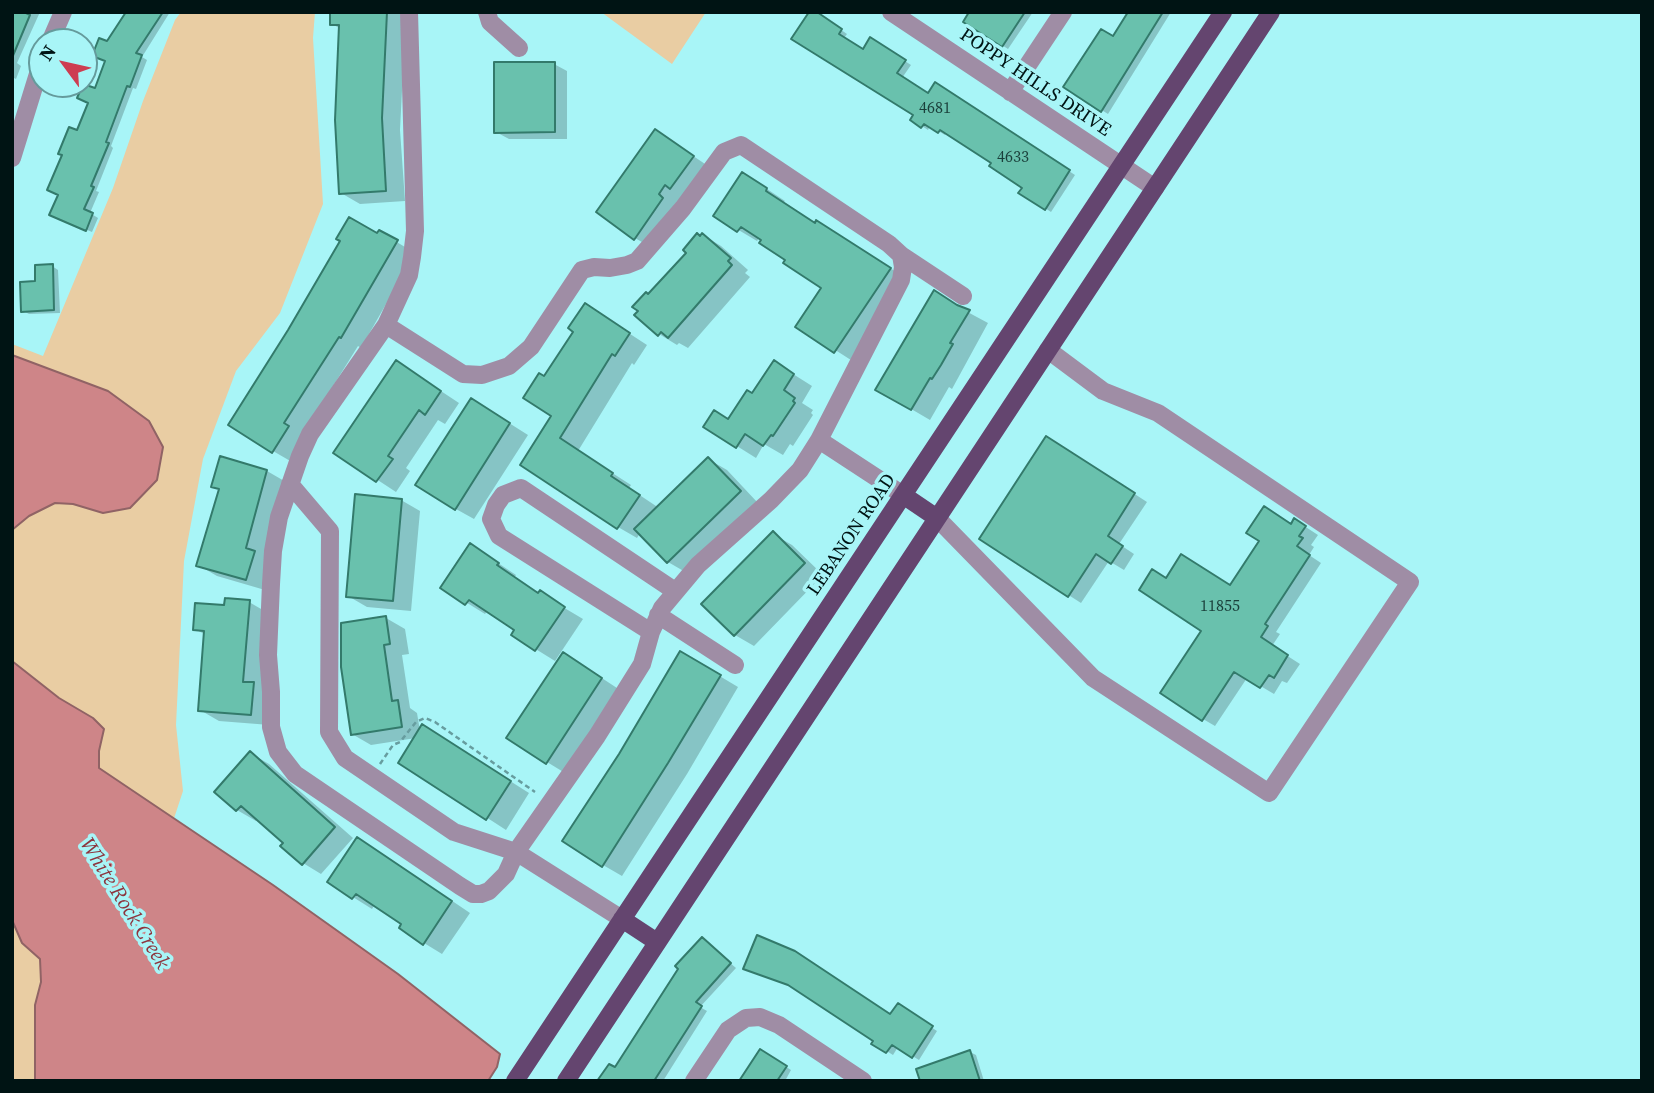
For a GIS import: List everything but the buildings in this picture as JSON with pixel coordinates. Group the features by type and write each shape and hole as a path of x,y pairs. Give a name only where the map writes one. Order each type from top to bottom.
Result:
{"main road":[{"name":"LEBANON ROAD","path":"515,1081 1223,12"},
{"path":"566,1081 1271,12"},
{"path":"903,495 937,518"},
{"path":"622,919 657,942"}],"street":[{"path":"409,12 415,231 408,275 386,325 310,434 290,484 275,539 271,584 268,655 271,727 278,752 295,774 473,894 489,891 506,873 516,852 597,736 642,664 658,615 675,591 698,565 800,470 901,280 901,255"},
{"path":"487,12 490,22 519,48"},
{"name":"POPPY HILLS DRIVE","path":"891,12 1155,188"},
{"path":"1010,92 1063,12"},
{"path":"12,158 31,98"},
{"path":"386,325 463,374 482,375 509,366 531,347 582,270 594,267 610,268 637,261 683,208 724,152 741,145 963,296"},
{"path":"937,518 1093,678 1269,793 1410,582 1158,413 1103,391 1048,351"},
{"path":"818,440 903,495"},
{"path":"290,484 330,531 329,732 345,758 454,832 516,852 622,919"},
{"path":"651,632 499,536 491,519 496,505 503,495 521,488 675,591"},
{"path":"658,615 735,665"},
{"path":"694,1081 728,1030 746,1018 760,1017 789,1031 863,1081"}],"path":[{"path":"372,776 393,745 400,742 416,722 425,718 435,722 535,792"}],"shaded area":[{"path":"181,12 315,12 313,38 323,204 280,313 236,371 203,459 184,561 176,725 183,791 135,937 37,1081 12,1081 12,344 43,356 113,188 175,20"},
{"path":"601,12 706,12 672,64"}],"water":[{"path":"12,355 108,391 149,421 163,447 157,480 130,508 103,513 73,504 55,503 29,516 12,530"},
{"name":"White Rock Creek","path":"12,661 59,698 93,718 104,729 99,751 99,768 273,885 398,974 500,1054 497,1067 488,1081 35,1081 35,1005 41,982 40,959 22,943 12,920"}]}
